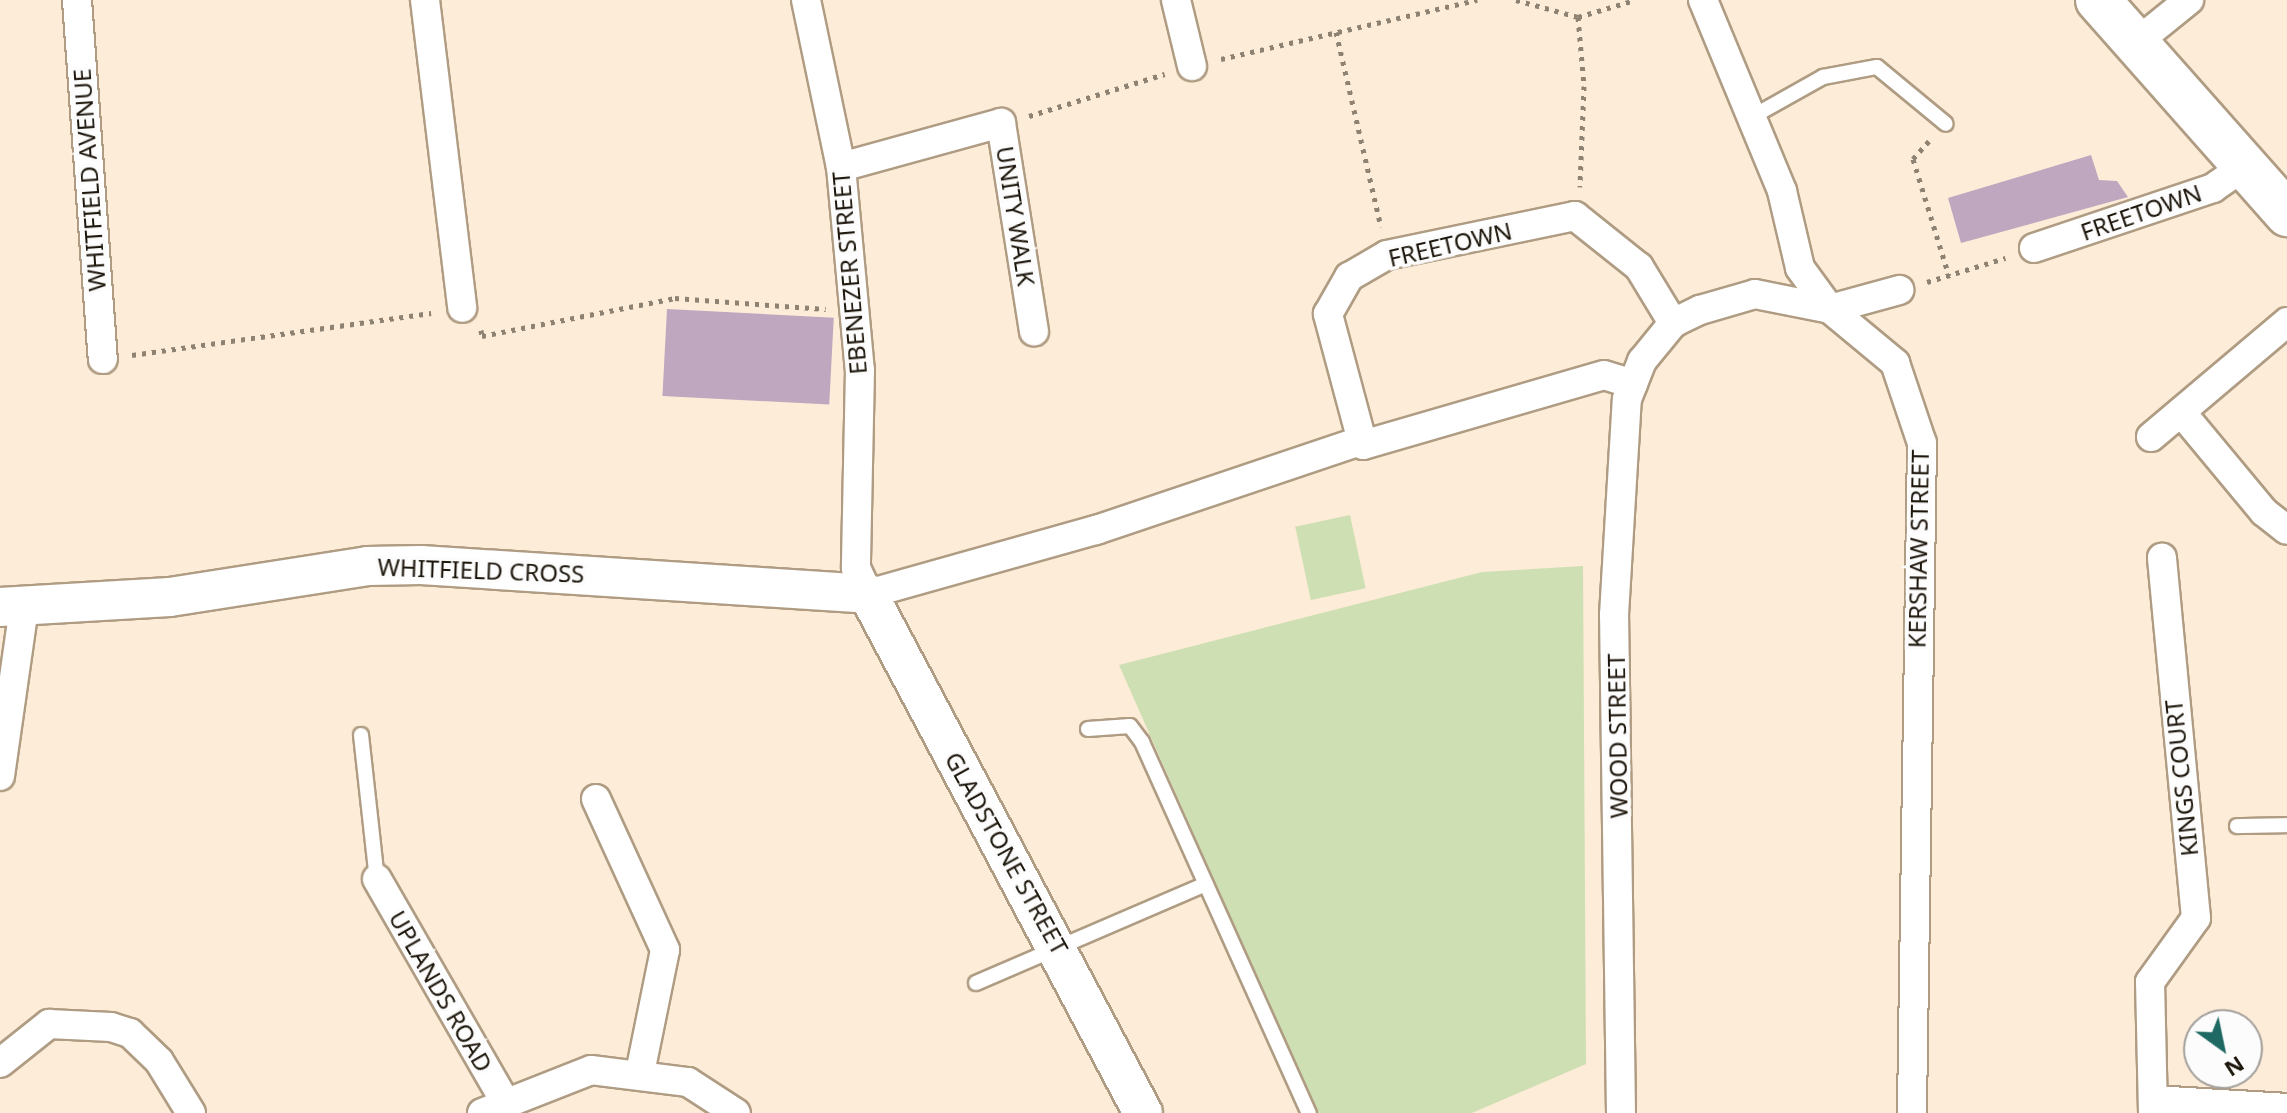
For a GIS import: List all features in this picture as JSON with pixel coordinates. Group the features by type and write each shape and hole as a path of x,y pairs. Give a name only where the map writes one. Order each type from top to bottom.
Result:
{"main road":[{"path":"2098,0 2271,187"}],"street":[{"name":"WHITFIELD AVENUE","path":"77,0 103,359"},
{"path":"425,0 462,308"},
{"name":"EBENEZER STREET","path":"806,0 841,167 860,370 856,568 868,594"},
{"path":"1176,0 1192,66"},
{"name":"KERSHAW STREET","path":"1703,0 1782,191 1800,268 1830,309 1895,363 1922,443 1912,1113"},
{"path":"2137,42 2189,0"},
{"name":"UNITY WALK","path":"841,167 1001,123 1034,331"},
{"name":"FREETOWN","path":"2034,248 2213,188 2271,187"},
{"path":"1575,216 1639,267 1673,323"},
{"name":"FREETOWN","path":"1360,441 1328,314 1349,277 1387,255 1575,216"},
{"path":"868,594 1199,493 1307,454 1360,441 1368,445 1491,406 1604,375 1637,372 1673,323 1755,294 1830,309 1899,290"},
{"path":"2151,437 2287,322"},
{"name":"WOOD STREET","path":"1621,1113 1614,615 1637,372"},
{"path":"2181,412 2264,512 2287,530"},
{"name":"KINGS COURT","path":"2153,1106 2150,982 2196,918 2162,558"},
{"name":"WHITFIELD CROSS","path":"12,607 170,597 394,565 868,594"},
{"name":"GLADSTONE STREET","path":"868,594 1061,947 1143,1113"},
{"path":"0,776 12,607"},
{"path":"596,799 665,950 640,1073"},
{"name":"UPLANDS ROAD","path":"377,879 493,1108"},
{"path":"0,1063 49,1024 111,1027 130,1033 159,1061 191,1113"},
{"path":"493,1108 568,1074 640,1073 688,1082 736,1113"},
{"path":"2153,1106 2287,1108"}],"lane":[{"path":"1750,118 1823,77 1877,67 1946,124"},
{"path":"1088,729 1130,726 1206,884 1309,1113"},
{"path":"361,735 377,879"},
{"path":"2237,826 2287,825"},
{"path":"976,983 1206,884"}],"path":[{"path":"1001,123 1192,66 1477,0"},
{"path":"1516,0 1578,17 1635,0"},
{"path":"1575,216 1584,143 1578,17"},
{"path":"1336,32 1387,255"},
{"path":"1946,124 1913,159 1949,276"},
{"path":"1899,290 2034,248"}],"green space":[{"path":"1350,515 1366,588 1311,600 1295,527"},
{"path":"1583,566 1586,1064 1472,1113 1317,1113 1119,665 1482,572"}],"building":[{"path":"2091,155 2099,180 2117,181 2128,197 1961,243 1948,198"},
{"path":"667,309 834,318 829,405 662,396"}]}
